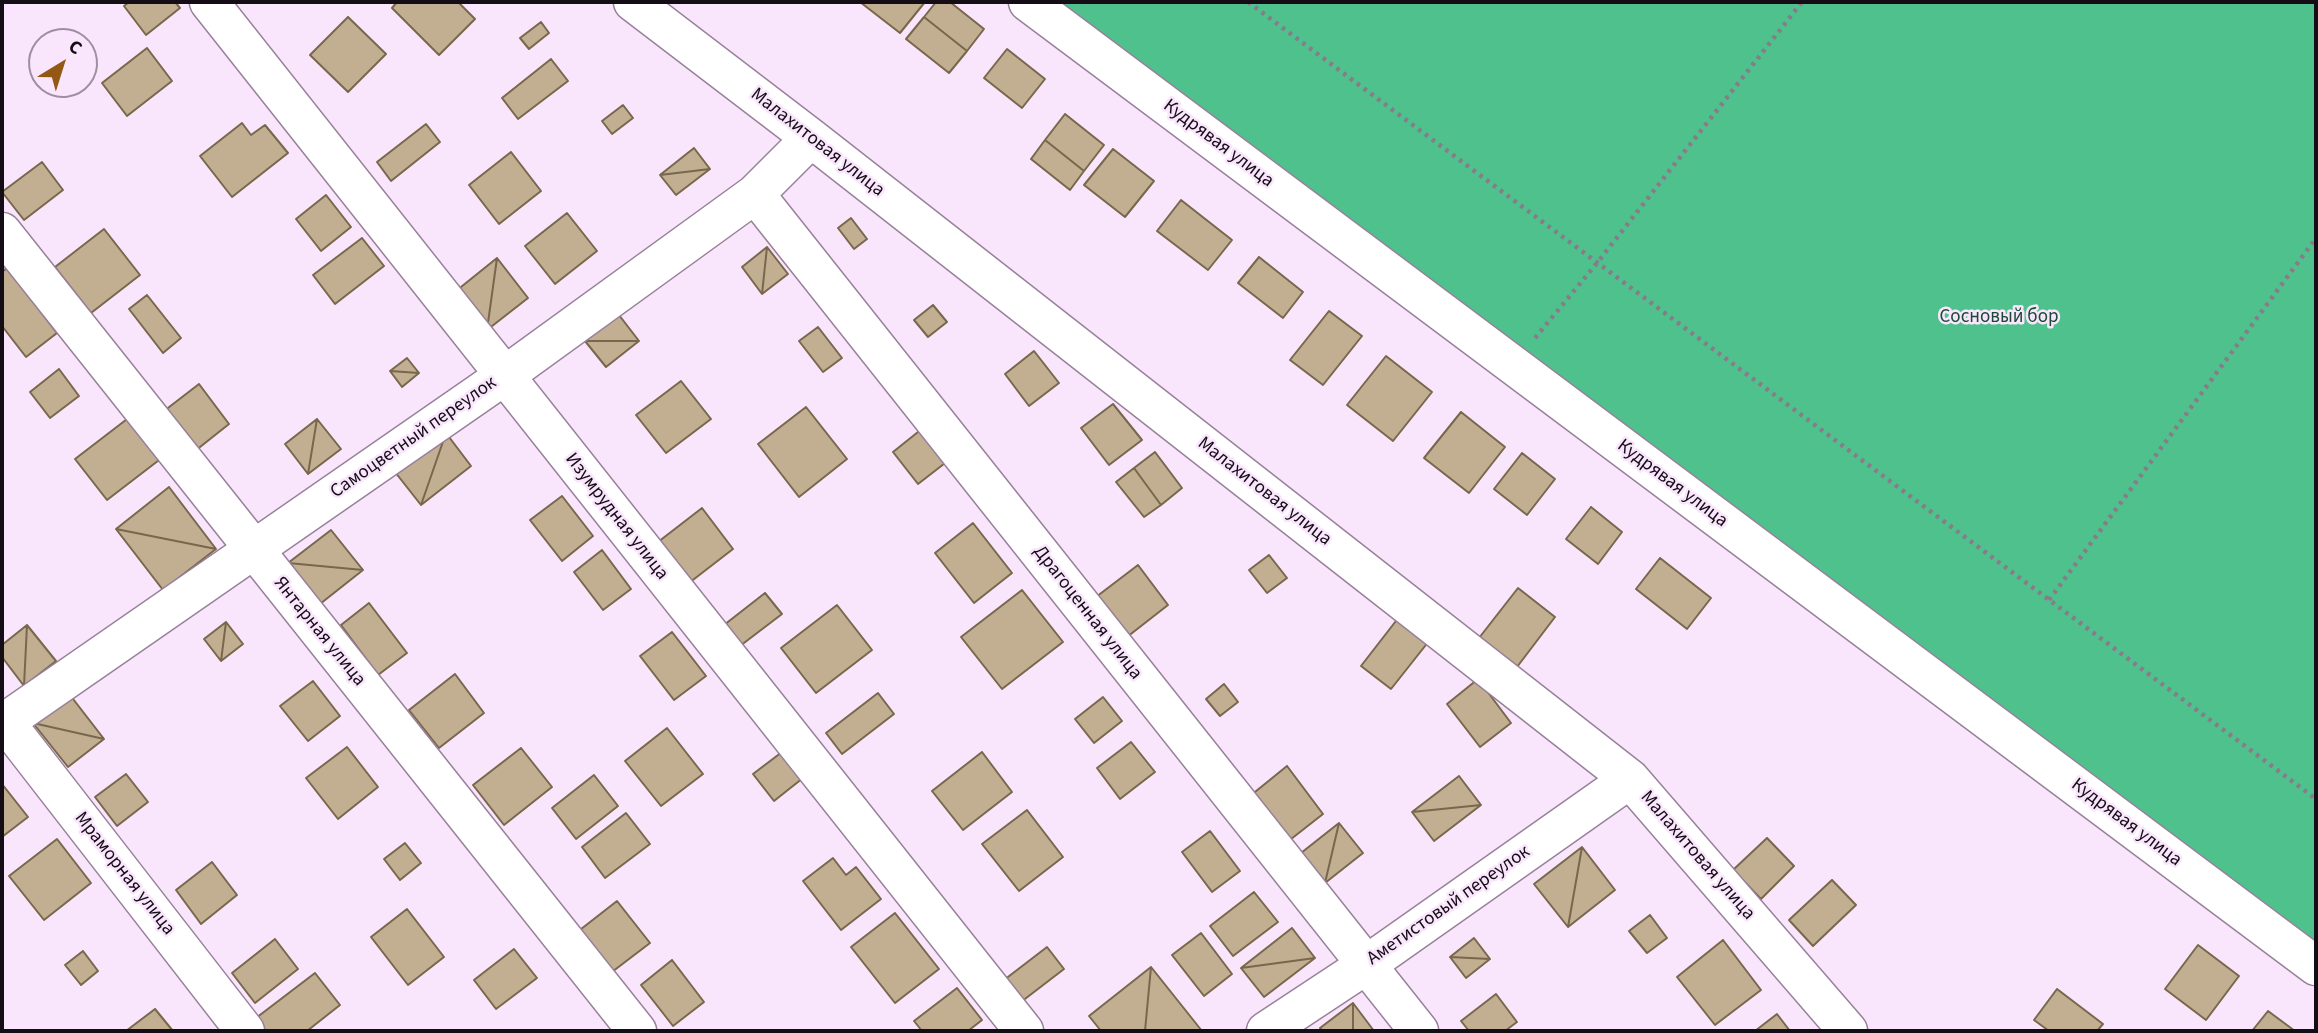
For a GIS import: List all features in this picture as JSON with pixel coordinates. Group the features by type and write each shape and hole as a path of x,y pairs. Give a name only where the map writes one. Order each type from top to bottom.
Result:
{"street":[{"name":"Изумрудная улица","path":"209,2 1024,1031"},
{"name":"Малахитовая улица","path":"633,2 811,138 1630,779 1848,1031"},
{"name":"Кудрявая улица","path":"1028,2 2316,966"},
{"name":"Самоцветный переулок","path":"4,720 504,376 755,194 811,138"},
{"name":"Драгоценная улица","path":"755,194 1419,1031"},
{"name":"Янтарная улица","path":"2,232 637,1031"},
{"name":"Мраморная улица","path":"4,720 245,1031"},
{"name":"Аметистовый переулок","path":"1266,1031 1366,965 1630,779"}],"path":[{"path":"1248,2 2316,799"},
{"path":"1512,364 1597,263 1802,2"},
{"path":"2049,600 2316,238"}],"green space":[{"name":"Сосновый бор","path":"1046,2 2316,2 2316,951"}],"building":[{"path":"129,2 175,2 180,8 146,35 124,6"},
{"path":"397,2 458,2 475,19 439,55 392,8"},
{"path":"860,2 925,2 900,33"},
{"path":"936,2 950,2 984,29 967,51 924,17"},
{"path":"348,17 386,54 348,92 310,55"},
{"path":"924,17 967,51 949,73 906,39"},
{"path":"541,22 549,33 529,49 520,38"},
{"path":"147,48 172,81 127,116 102,83"},
{"path":"1007,49 1045,79 1022,108 984,78"},
{"path":"551,59 568,81 518,119 502,98"},
{"path":"623,105 633,118 612,134 602,121"},
{"path":"1065,114 1104,145 1084,171 1045,140"},
{"path":"242,123 251,135 265,125 288,153 232,197 200,156"},
{"path":"426,124 440,142 391,181 377,162"},
{"path":"1045,140 1084,171 1070,190 1031,159"},
{"path":"694,148 710,169 660,175"},
{"path":"1113,149 1154,181 1125,217 1084,185"},
{"path":"511,152 541,191 499,224 469,185"},
{"path":"42,162 63,190 24,220 2,192"},
{"path":"710,169 676,195 660,175"},
{"path":"326,195 351,227 321,251 296,219"},
{"path":"1181,200 1232,240 1208,270 1157,231"},
{"path":"567,213 597,251 555,284 525,246"},
{"path":"851,218 867,239 854,249 838,228"},
{"path":"104,229 140,275 91,313 55,267"},
{"path":"362,238 384,266 335,304 313,275"},
{"path":"767,247 762,294 742,267"},
{"path":"767,247 788,274 762,294"},
{"path":"1259,257 1303,292 1283,318 1238,283"},
{"path":"497,258 528,298 487,330"},
{"path":"497,258 487,330 456,291"},
{"path":"7,268 57,333 26,357 2,326 2,272"},
{"path":"147,295 181,338 163,353 129,309"},
{"path":"933,305 947,322 928,337 914,320"},
{"path":"1329,311 1362,336 1323,385 1290,360"},
{"path":"619,315 639,341 585,341"},
{"path":"818,327 842,358 823,372 799,341"},
{"path":"585,341 639,341 606,367"},
{"path":"1034,351 1059,383 1029,406 1005,374"},
{"path":"1386,356 1432,392 1393,441 1347,405"},
{"path":"407,358 419,373 390,371"},
{"path":"59,369 79,396 50,418 30,392"},
{"path":"390,371 419,373 402,387"},
{"path":"681,381 711,419 666,453 636,415"},
{"path":"199,384 229,424 195,451 164,411"},
{"path":"1113,404 1142,440 1109,465 1081,428"},
{"path":"806,407 847,459 799,497 758,444"},
{"path":"1461,412 1505,447 1469,493 1424,458"},
{"path":"131,416 163,457 107,500 75,459"},
{"path":"317,419 341,449 308,474"},
{"path":"317,419 308,474 285,444"},
{"path":"923,428 949,460 918,484 893,452"},
{"path":"446,433 421,505 395,472"},
{"path":"446,433 471,466 421,505"},
{"path":"1155,452 1182,488 1161,505 1134,468"},
{"path":"1522,453 1555,479 1527,515 1494,489"},
{"path":"1134,468 1161,505 1144,517 1116,482"},
{"path":"169,487 216,549 116,529"},
{"path":"562,496 593,536 562,561 530,520"},
{"path":"1591,507 1622,532 1598,564 1566,539"},
{"path":"702,508 733,549 689,583 658,542"},
{"path":"973,523 1012,573 974,603 935,553"},
{"path":"116,529 216,549 163,590"},
{"path":"331,530 363,570 288,563"},
{"path":"602,550 631,589 603,610 574,572"},
{"path":"1269,555 1287,578 1267,593 1249,570"},
{"path":"1660,558 1711,598 1687,629 1636,589"},
{"path":"288,563 363,570 320,604"},
{"path":"1138,565 1168,605 1127,637 1096,597"},
{"path":"1518,588 1555,617 1517,667 1479,638"},
{"path":"1022,590 1063,642 1002,689 961,637"},
{"path":"765,593 782,614 740,646 724,625"},
{"path":"369,603 407,653 378,675 341,625"},
{"path":"837,605 872,650 816,693 781,648"},
{"path":"1399,617 1429,641 1391,689 1361,666"},
{"path":"226,622 221,661 204,639"},
{"path":"226,622 243,644 221,661"},
{"path":"27,625 24,686 2,657 2,645"},
{"path":"27,625 56,661 24,686"},
{"path":"672,632 706,676 674,700 640,656"},
{"path":"455,674 484,713 439,748 409,710"},
{"path":"1478,679 1511,723 1480,747 1447,704"},
{"path":"313,681 340,716 308,741 280,706"},
{"path":"1224,684 1238,702 1220,716 1206,699"},
{"path":"878,693 894,714 842,754 826,733"},
{"path":"70,695 104,739 33,723"},
{"path":"1103,697 1122,721 1094,743 1075,719"},
{"path":"33,723 104,739 68,767"},
{"path":"667,728 703,774 661,806 625,761"},
{"path":"1131,742 1155,772 1120,799 1097,768"},
{"path":"347,747 378,787 338,819 306,778"},
{"path":"521,748 552,787 504,825 473,785"},
{"path":"782,752 803,778 774,801 753,774"},
{"path":"982,752 1012,792 963,830 932,791"},
{"path":"1287,766 1323,814 1286,843 1250,796"},
{"path":"126,774 148,802 117,826 95,797"},
{"path":"594,775 618,806 576,839 552,808"},
{"path":"1459,776 1481,805 1412,812"},
{"path":"2,784 28,817 2,837"},
{"path":"1481,805 1434,841 1412,812"},
{"path":"1027,810 1063,857 1019,891 982,844"},
{"path":"626,813 650,844 605,878 582,847"},
{"path":"1339,823 1325,883 1301,853"},
{"path":"1339,823 1363,853 1325,883"},
{"path":"1210,831 1240,871 1212,892 1182,852"},
{"path":"1767,838 1794,866 1761,899 1733,870"},
{"path":"57,839 91,883 44,920 9,876"},
{"path":"405,843 421,863 400,880 384,859"},
{"path":"1582,847 1615,890 1568,927"},
{"path":"1582,847 1568,927 1534,884"},
{"path":"833,858 846,875 856,867 881,899 841,930 803,881"},
{"path":"212,862 237,895 201,924 176,890"},
{"path":"1832,880 1856,905 1813,946 1789,920"},
{"path":"1254,892 1278,922 1233,956 1210,926"},
{"path":"617,901 650,943 608,975 576,933"},
{"path":"407,909 444,957 408,985 371,937"},
{"path":"895,913 939,969 895,1003 851,947"},
{"path":"1650,915 1667,938 1647,953 1629,931"},
{"path":"1292,928 1315,958 1241,968"},
{"path":"1201,933 1232,974 1204,996 1172,955"},
{"path":"1474,938 1490,959 1450,957"},
{"path":"275,939 298,969 255,1003 232,973"},
{"path":"1723,940 1761,990 1715,1025 1677,977"},
{"path":"2198,945 2239,976 2206,1020 2165,989"},
{"path":"1047,947 1064,969 1021,1002 1004,980"},
{"path":"514,949 537,978 496,1009 474,980"},
{"path":"83,951 98,971 81,985 65,965"},
{"path":"1450,957 1490,959 1466,978"},
{"path":"1315,958 1264,997 1241,968"},
{"path":"672,960 704,1002 673,1026 641,985"},
{"path":"1151,967 1145,1031 1101,1031 1089,1016"},
{"path":"1151,967 1202,1031 1145,1031"},
{"path":"315,973 340,1005 307,1031 266,1031 256,1018"},
{"path":"957,988 982,1020 968,1031 922,1031 914,1021"},
{"path":"2057,989 2103,1024 2097,1031 2049,1031 2034,1020"},
{"path":"1496,994 1517,1022 1505,1031 1469,1031 1461,1021"},
{"path":"1353,1003 1374,1031 1353,1031"},
{"path":"1353,1003 1353,1031 1323,1031 1320,1028"},
{"path":"155,1009 173,1031 126,1031"},
{"path":"2268,1011 2295,1031 2252,1031"},
{"path":"1777,1014 1790,1031 1755,1031"}]}
